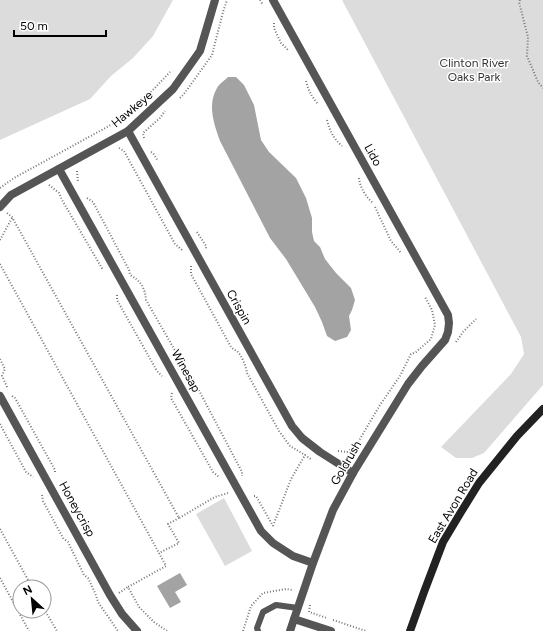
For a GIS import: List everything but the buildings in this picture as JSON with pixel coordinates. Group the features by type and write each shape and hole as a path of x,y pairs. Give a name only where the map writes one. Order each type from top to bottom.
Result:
{"main road":[{"name":"East Avon Road","path":"410,631 443,542 479,482 517,436 543,409"}],"street":[{"name":"Hawkeye","path":"2,209 11,195 128,132 173,89 200,51 215,0"},
{"name":"Lido","path":"273,0 448,315 449,323"},
{"name":"Crispin","path":"128,132 292,426 302,438 320,452 353,473"},
{"name":"Winesap","path":"59,169 261,531 273,543 293,556 313,563"},
{"name":"Goldrush","path":"290,631 333,510 353,473 408,384 445,340 449,323"},
{"name":"Honeycrisp","path":"0,396 110,595 122,614 137,631"},
{"path":"294,619 331,631"}],"lane":[{"path":"258,631 257,628 263,612 276,605 298,608"}],"path":[{"path":"260,0 266,10"},
{"path":"520,0 519,2 528,37 527,56 538,82 543,88"},
{"path":"271,18 274,22 274,28 281,43 291,54"},
{"path":"0,188 14,178 129,115 170,72"},
{"path":"305,78 308,90 319,105"},
{"path":"326,117 328,127 336,141 343,147"},
{"path":"143,133 146,142"},
{"path":"118,147 124,152 175,244 185,255"},
{"path":"148,150 154,153 160,166"},
{"path":"77,170 78,182 81,187"},
{"path":"359,176 360,184 368,199 373,202 391,241 402,255"},
{"path":"47,184 59,193 105,273"},
{"path":"87,198 93,202 129,270 130,276 138,280 145,292 146,300 188,374 194,381 242,472 242,477"},
{"path":"2,209 12,217 179,518"},
{"path":"0,240 12,217"},
{"path":"192,229 198,233 206,246 206,251"},
{"path":"188,260 191,266 191,274 231,347 237,352 246,368 247,373 279,431 290,446 315,462"},
{"path":"0,264 166,566 128,587 139,607 154,622 167,631"},
{"path":"117,293 117,300 157,371 165,380"},
{"path":"337,451 347,452 357,444 380,405 400,376 411,354 416,352 431,339 434,325 432,310 425,296"},
{"path":"454,343 476,319"},
{"path":"170,388 172,393 171,398 205,459 221,481"},
{"path":"0,424 26,472 32,476 35,481"},
{"path":"266,536 273,526 291,479 305,455"},
{"path":"159,553 179,543 168,524 215,497 229,492 227,489"},
{"path":"42,494 43,501 63,538 68,542 84,575 88,578 98,602 118,631"},
{"path":"251,495 256,496 273,526"},
{"path":"0,529 28,579"},
{"path":"0,578 30,631"},
{"path":"243,631 251,606 263,593 286,589 294,590"},
{"path":"311,604 309,612 366,631"},
{"path":"50,619 57,631"}],"green space":[{"path":"0,0 173,0 153,36 133,58 111,76 90,99 0,140"},
{"name":"Clinton River Oaks Park","path":"342,0 543,0 543,385 484,453 472,458 456,458 441,447 511,374 524,354 521,337"},
{"path":"224,498 252,551 225,566 196,514"}],"shaded area":[{"path":"228,77 236,77 244,85 254,105 261,140 269,152 296,178 306,198 312,218 312,232 314,241 320,247 325,259 336,273 351,288 355,300 349,316 351,330 347,337 335,341 327,336 315,307 286,259 270,238 220,141 212,114 212,101 218,87"},
{"path":"180,573 187,585 175,592 181,602 170,608 157,586"}]}
